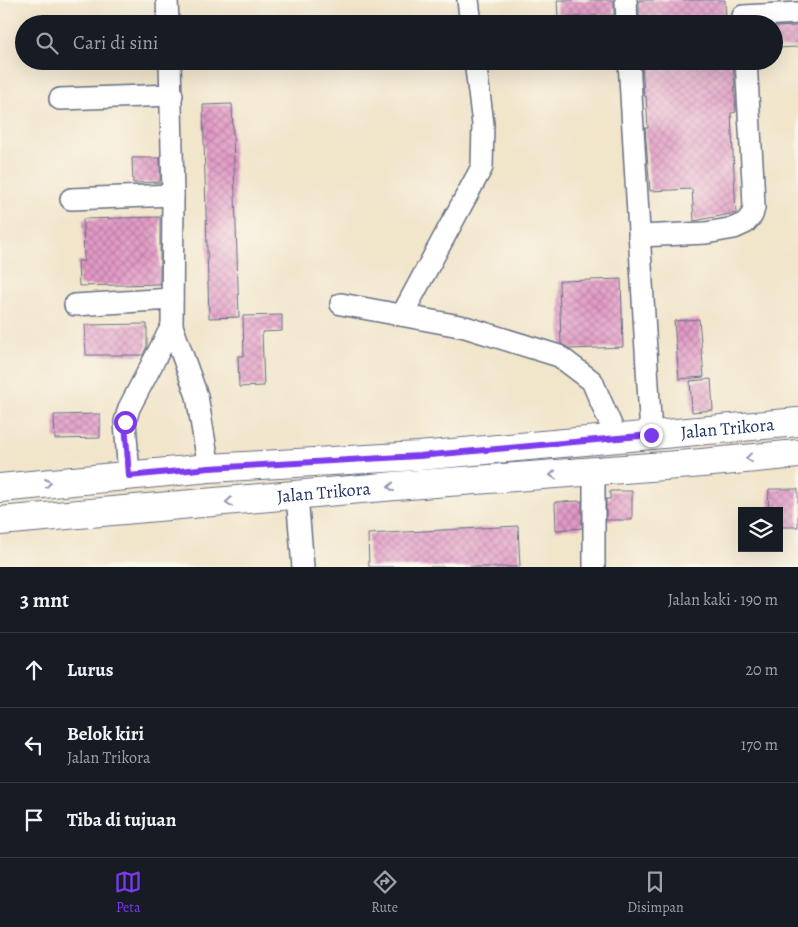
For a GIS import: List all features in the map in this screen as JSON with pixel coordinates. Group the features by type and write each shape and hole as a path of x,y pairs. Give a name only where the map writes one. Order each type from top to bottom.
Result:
{"main road":[{"name":"Jalan Trikora","path":"5,488 209,468 419,456 798,422"},
{"name":"Jalan Trikora","path":"10,520 395,486 594,472 798,454"},
{"path":"84,480 82,497 92,514"},
{"path":"5,488 22,499 23,506 10,520"}],"street":[{"path":"167,0 168,15"},
{"path":"468,0 470,15"},
{"path":"626,0 627,15"},
{"path":"742,13 798,13"},
{"path":"171,70 174,195 172,326 196,396 209,468"},
{"path":"402,316 482,168 483,124 477,70"},
{"path":"630,70 651,435"},
{"path":"639,236 706,233 734,228 745,223 752,215 754,199 747,70"},
{"path":"60,99 172,95"},
{"path":"71,199 174,195"},
{"path":"75,305 172,299"},
{"path":"341,304 465,327 559,356 592,381 617,439"},
{"path":"129,476 125,422 129,408 172,326"},
{"path":"594,472 594,567"},
{"path":"297,496 303,567"}],"building":[{"path":"557,0 614,0 614,15 558,15"},
{"path":"639,0 725,0 726,15 639,15"},
{"path":"798,26 798,47 783,48 783,27"},
{"path":"643,70 734,70 736,112 731,113 736,213 694,221 692,189 650,191 645,128 648,128 646,96 644,96"},
{"path":"232,104 239,317 209,318 203,105"},
{"path":"132,158 160,158 160,182 133,183"},
{"path":"160,217 160,284 79,286 78,261 84,261 83,219"},
{"path":"621,279 623,347 571,349 561,344 559,281"},
{"path":"282,315 282,331 262,332 264,386 239,387 238,356 244,356 243,316"},
{"path":"699,319 704,377 679,379 674,321"},
{"path":"147,324 147,346 143,355 86,355 85,325"},
{"path":"711,379 713,410 692,412 690,381"},
{"path":"100,414 100,438 55,439 54,415"},
{"path":"769,489 798,489 798,527 783,527 783,507 768,507"},
{"path":"610,491 632,491 632,520 606,520 606,499 610,499"},
{"path":"582,501 582,528 556,530 555,502"},
{"path":"518,526 520,567 369,567 368,534"}],"route":[{"path":"125,422 129,476 209,468 419,456 651,435"}]}
